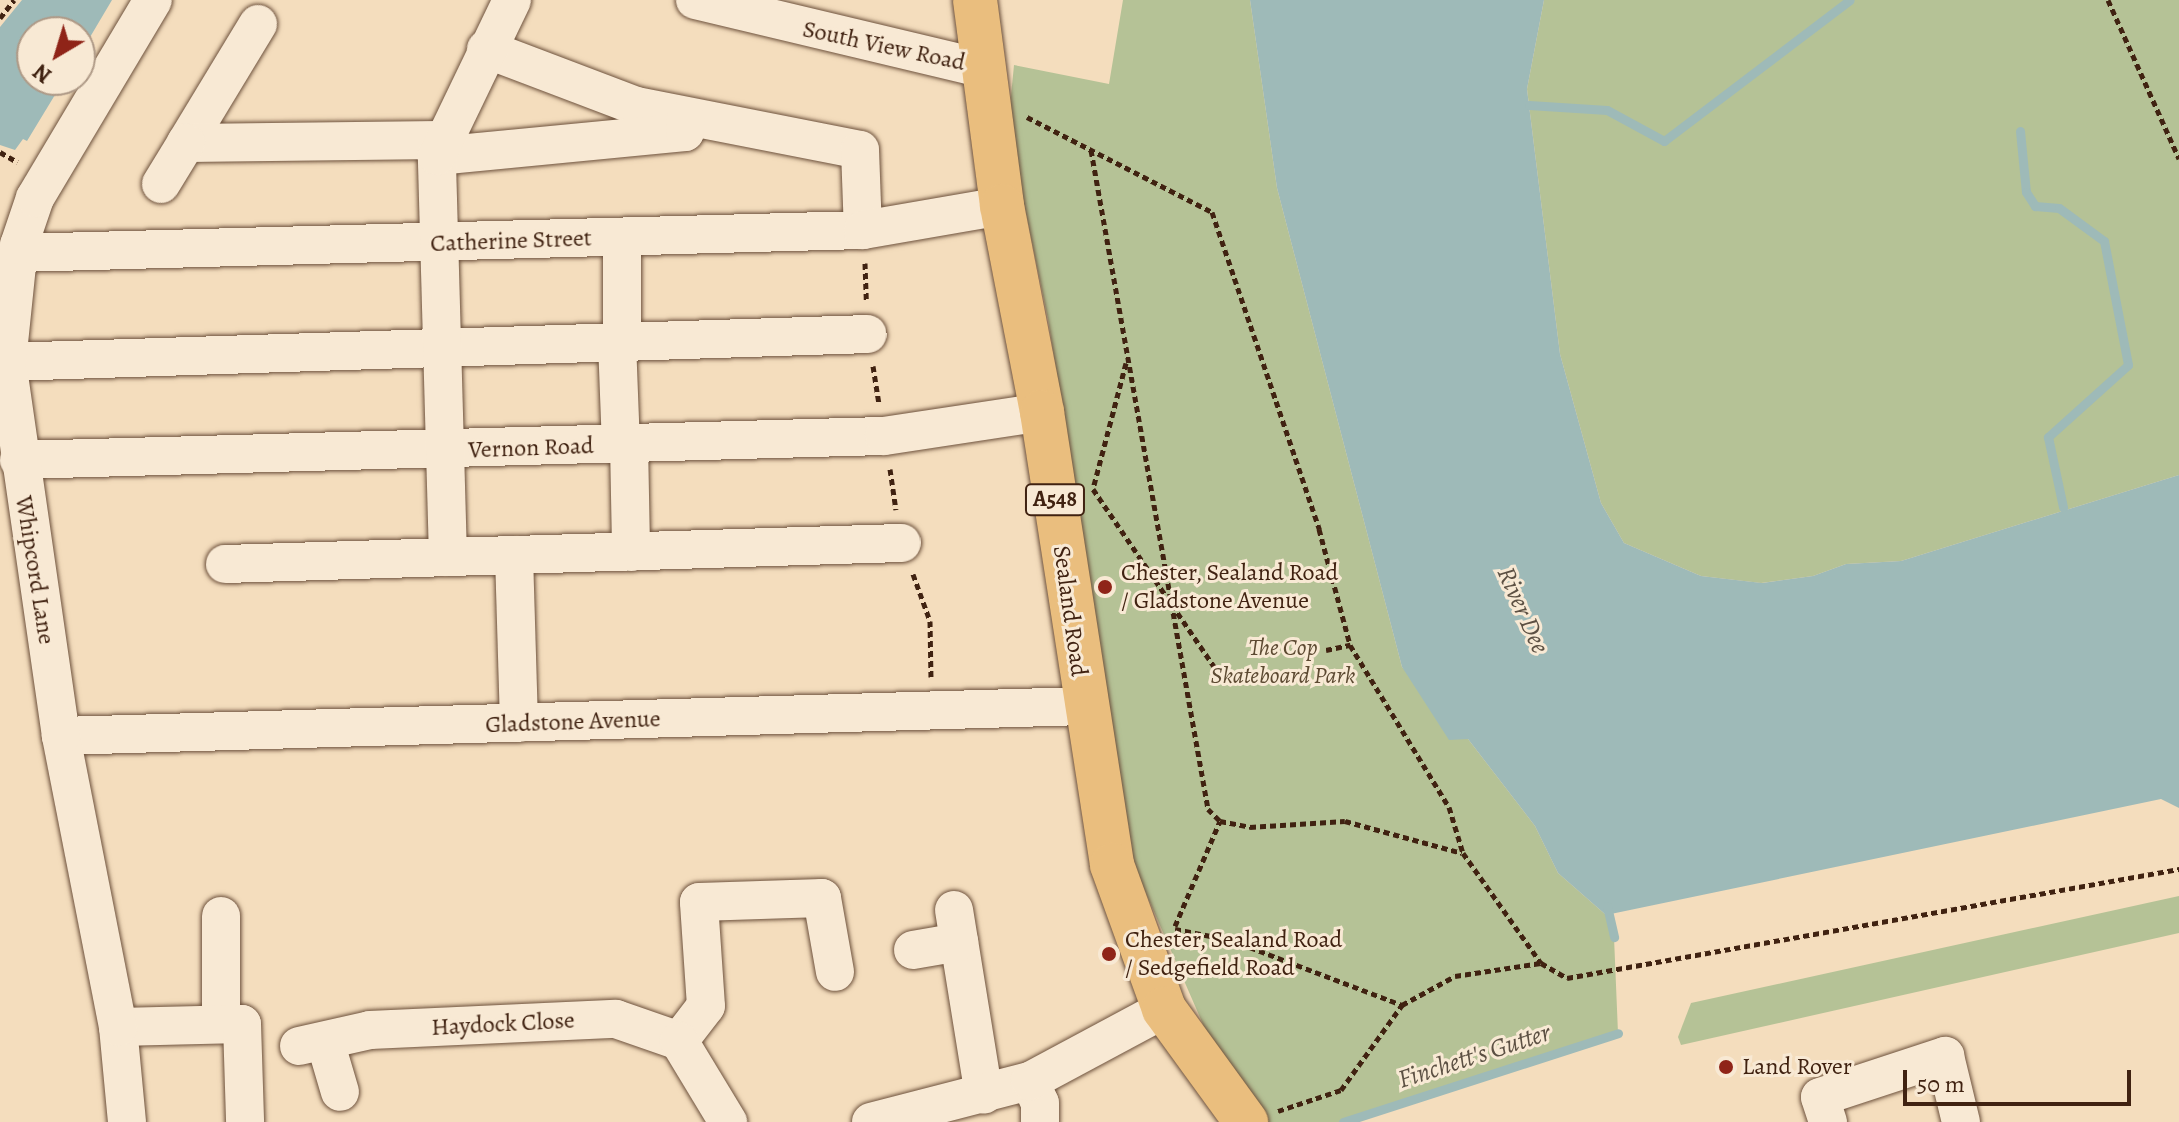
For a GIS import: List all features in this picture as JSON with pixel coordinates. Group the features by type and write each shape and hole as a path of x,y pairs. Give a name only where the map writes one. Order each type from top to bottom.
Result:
{"main road":[{"name":"A548","path":"975,0 981,68"},
{"name":"Sealand Road","path":"981,68 1002,206 1042,412 1084,706 1112,865 1154,930 1164,1009 1246,1122"}],"street":[{"name":"Whipcord Lane","path":"127,1122 118,1027 61,736 7,362 12,254 35,198 153,0"},
{"path":"448,557 439,148 512,0"},
{"name":"South View Road","path":"695,0 981,68"},
{"path":"161,184 258,24"},
{"path":"486,49 636,106 860,150 863,230"},
{"path":"186,143 439,148 685,132 686,116"},
{"name":"Catherine Street","path":"12,254 863,230 1002,206"},
{"path":"622,237 620,342 631,552"},
{"path":"7,362 868,334"},
{"name":"Vernon Road","path":"19,460 444,451 884,436 1042,412"},
{"path":"225,564 902,543"},
{"path":"514,555 519,723"},
{"name":"Gladstone Avenue","path":"61,736 1084,706"},
{"path":"728,1122 690,1028 706,1006 699,902 822,898 835,972"},
{"path":"221,916 221,1023"},
{"path":"913,950 956,926 984,1095"},
{"path":"871,1122 1030,1081 1164,1009"},
{"name":"Haydock Close","path":"340,1092 312,1044 370,1030 616,1019 690,1028"},
{"path":"118,1027 242,1024 245,1122"},
{"path":"1828,1122 1820,1097 1945,1056 1961,1122"},
{"path":"1030,1081 1040,1103 1040,1122"}],"path":[{"path":"0,18 14,0"},
{"path":"2108,0 2179,159"},
{"path":"1021,114 1212,212 1319,529 1350,645 1449,807 1463,853 1541,963 1567,978 2179,869"},
{"path":"1091,150 1202,795 1220,821 1250,827 1345,821 1463,853"},
{"path":"863,230 868,334 884,436"},
{"path":"1127,358 1093,489 1218,672 1229,672"},
{"path":"1326,650 1350,645"},
{"path":"1220,821 1154,930 1231,940 1402,1005"},
{"path":"1246,1122 1341,1090 1402,1005 1455,976 1541,963"}],"green space":[{"name":"The Cop Skateboard Park","path":"1123,0 1250,0 1277,188 1402,667 1468,739 1535,826 1558,873 1606,915 1614,937 1618,1033 1343,1122 1265,1122 1219,1061 1135,868 1048,319 1008,127 1014,65 1109,84"},
{"path":"1544,0 2179,0 2179,475 1901,561 1846,564 1813,576 1761,583 1701,576 1624,543 1601,503 1560,354 1527,89"},
{"path":"2179,896 2179,933 1681,1045 1678,1037 1691,1003"}],"water":[{"path":"22,0 112,0 96,27 96,16 16,16 16,96 54,96 27,141 23,139 15,150 0,145 0,27"},
{"name":"River Dee","path":"1250,0 1544,0 1527,89 1560,354 1601,503 1624,543 1701,576 1762,583 1813,576 1846,564 1901,561 2179,475 2179,808 2161,799 1606,915 1558,873 1535,826 1468,739 1449,740 1402,667 1277,188"}],"waterway":[{"path":"1529,105 1607,110 1664,141 1850,0"},
{"path":"2020,131 2026,192 2035,206 2059,208 2104,241 2128,365 2048,437 2063,507"},
{"name":"Finchett's Gutter","path":"1607,906 1614,937"},
{"name":"Finchett's Gutter","path":"1343,1122 1618,1033"}],"place":[{"name":"Chester, Sealand Road / Gladstone Avenue","path":"1105,587"},
{"name":"Chester, Sealand Road / Sedgefield Road","path":"1109,954"},
{"name":"Land Rover","path":"1726,1067"}]}
